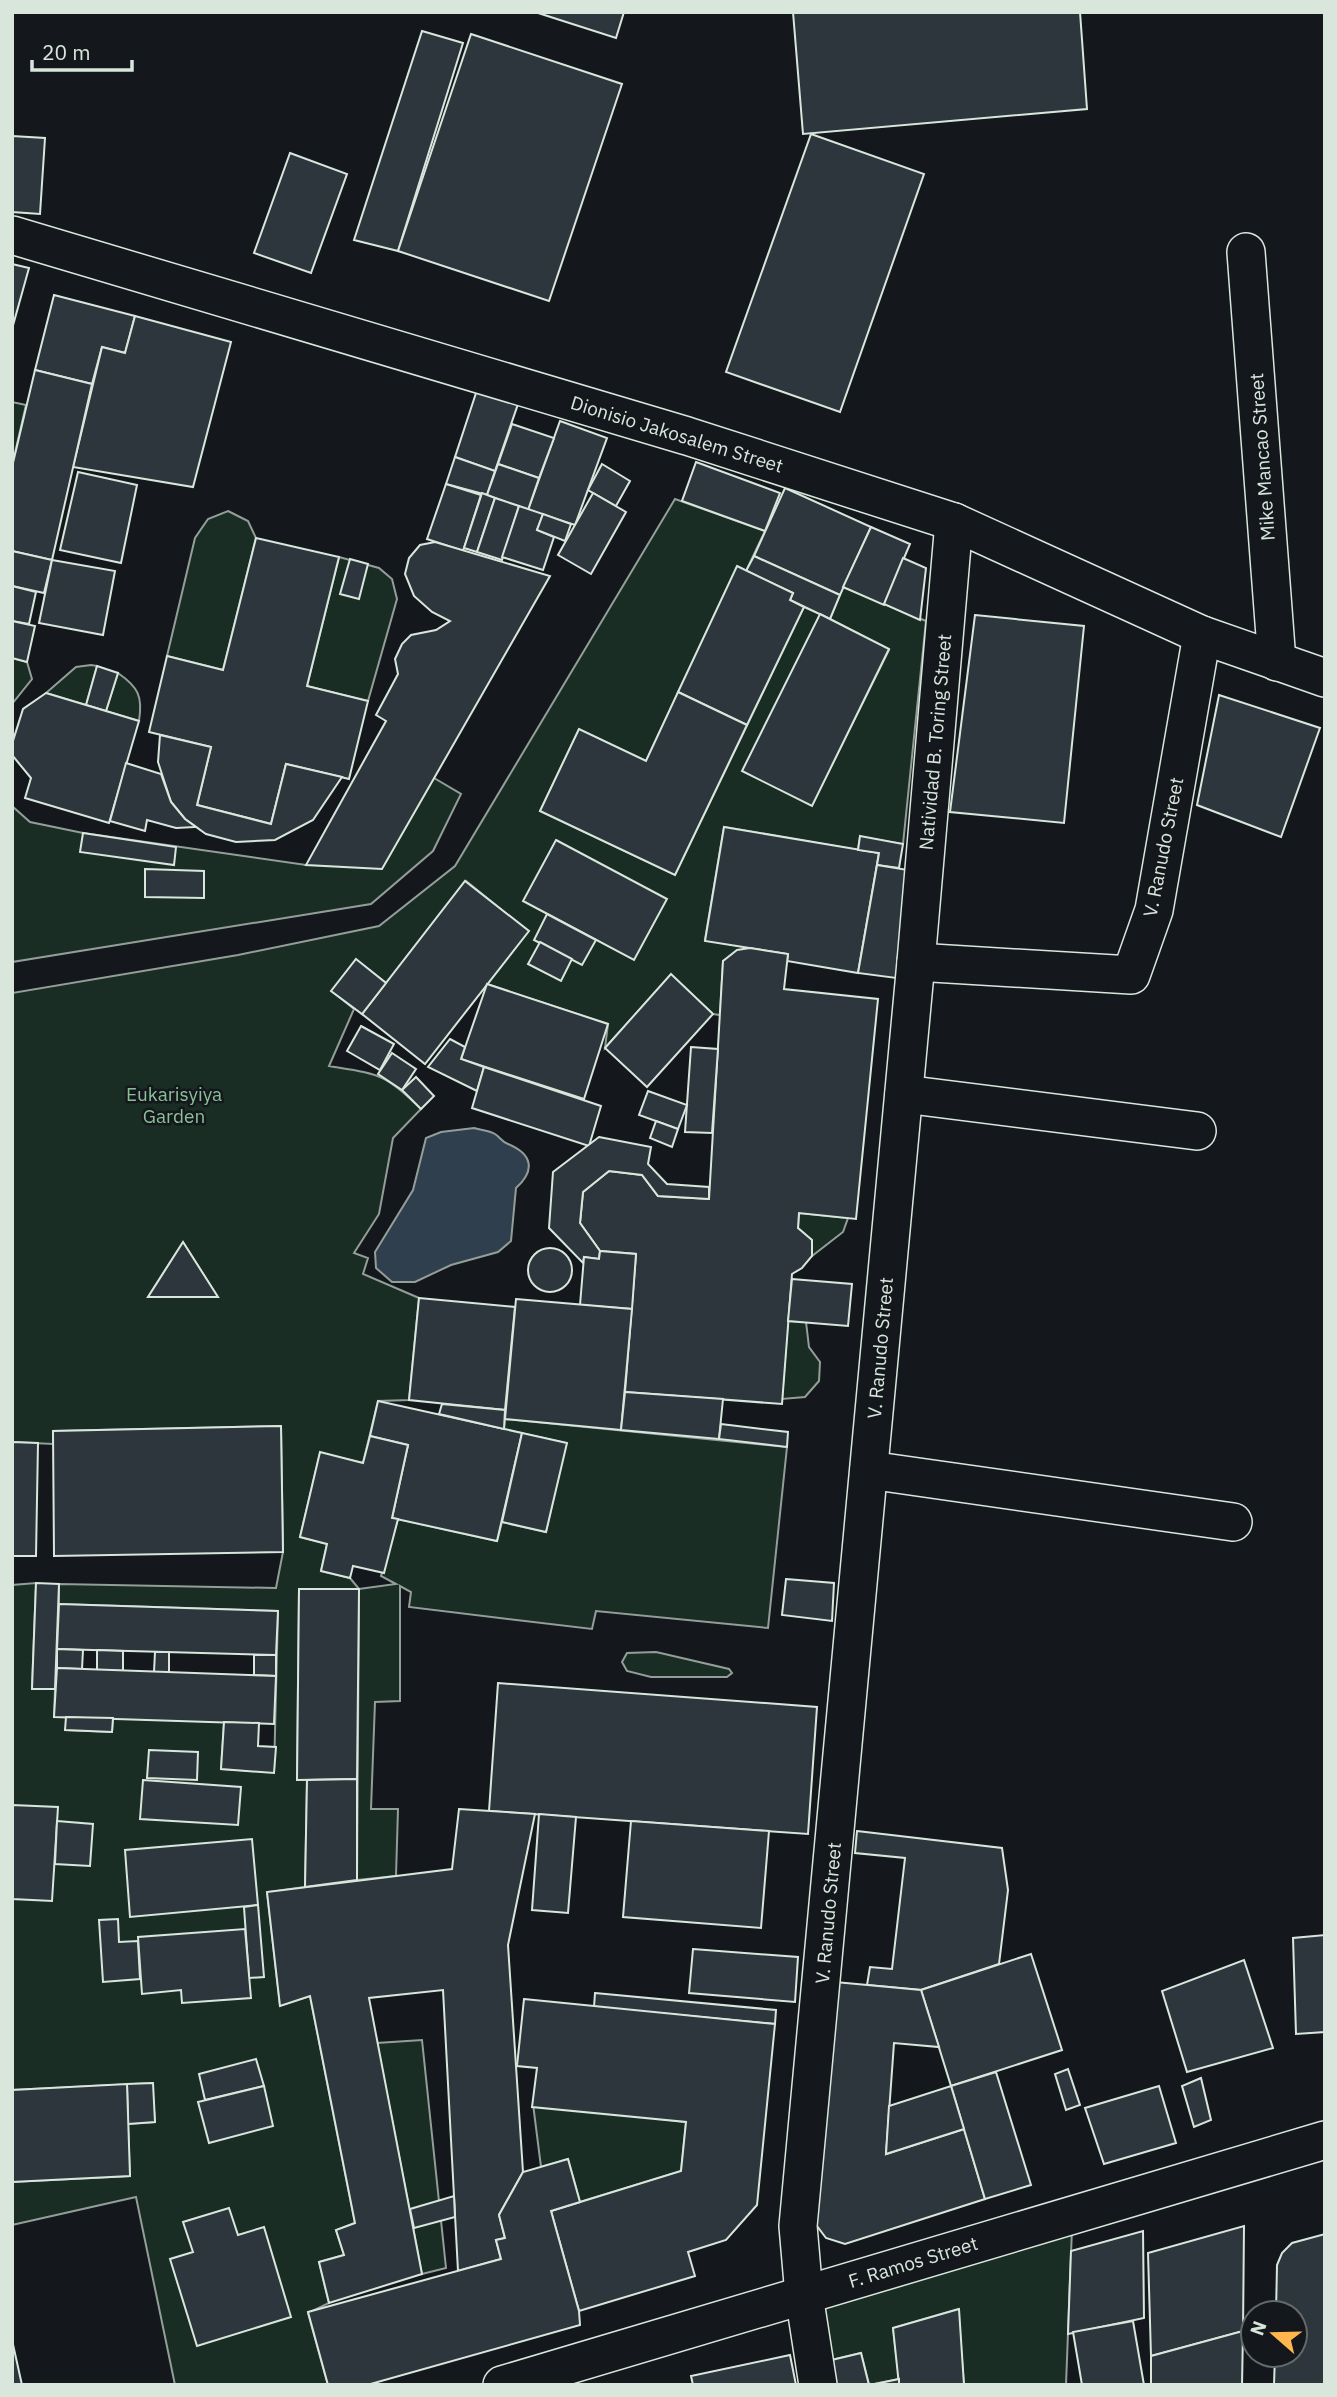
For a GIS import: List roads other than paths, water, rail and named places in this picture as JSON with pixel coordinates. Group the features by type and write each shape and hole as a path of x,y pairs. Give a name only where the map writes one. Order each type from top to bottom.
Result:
{"street":[{"name":"Dionisio Jakosalem Street","path":"12,235 687,436 954,522 1202,635 1325,678"},
{"name":"Mike Mancao Street","path":"1246,252 1278,662"},
{"name":"Natividad B. Toring Street","path":"916,962 954,522"},
{"name":"V. Ranudo Street","path":"818,2385 804,2295 799,2226 916,962 1131,975 1154,910 1202,635"},
{"path":"904,1094 1197,1131"},
{"path":"869,1470 1233,1522"},
{"name":"F. Ramos Street","path":"502,2385 1325,2140"}],"water":[{"path":"474,1128 495,1134 522,1153 528,1163 527,1175 516,1188 511,1241 498,1252 451,1265 415,1282 392,1282 376,1268 375,1252 413,1190 426,1138 441,1132"}],"park label":[{"name":"Eukarisyiya Garden","path":"174,1105"}]}
